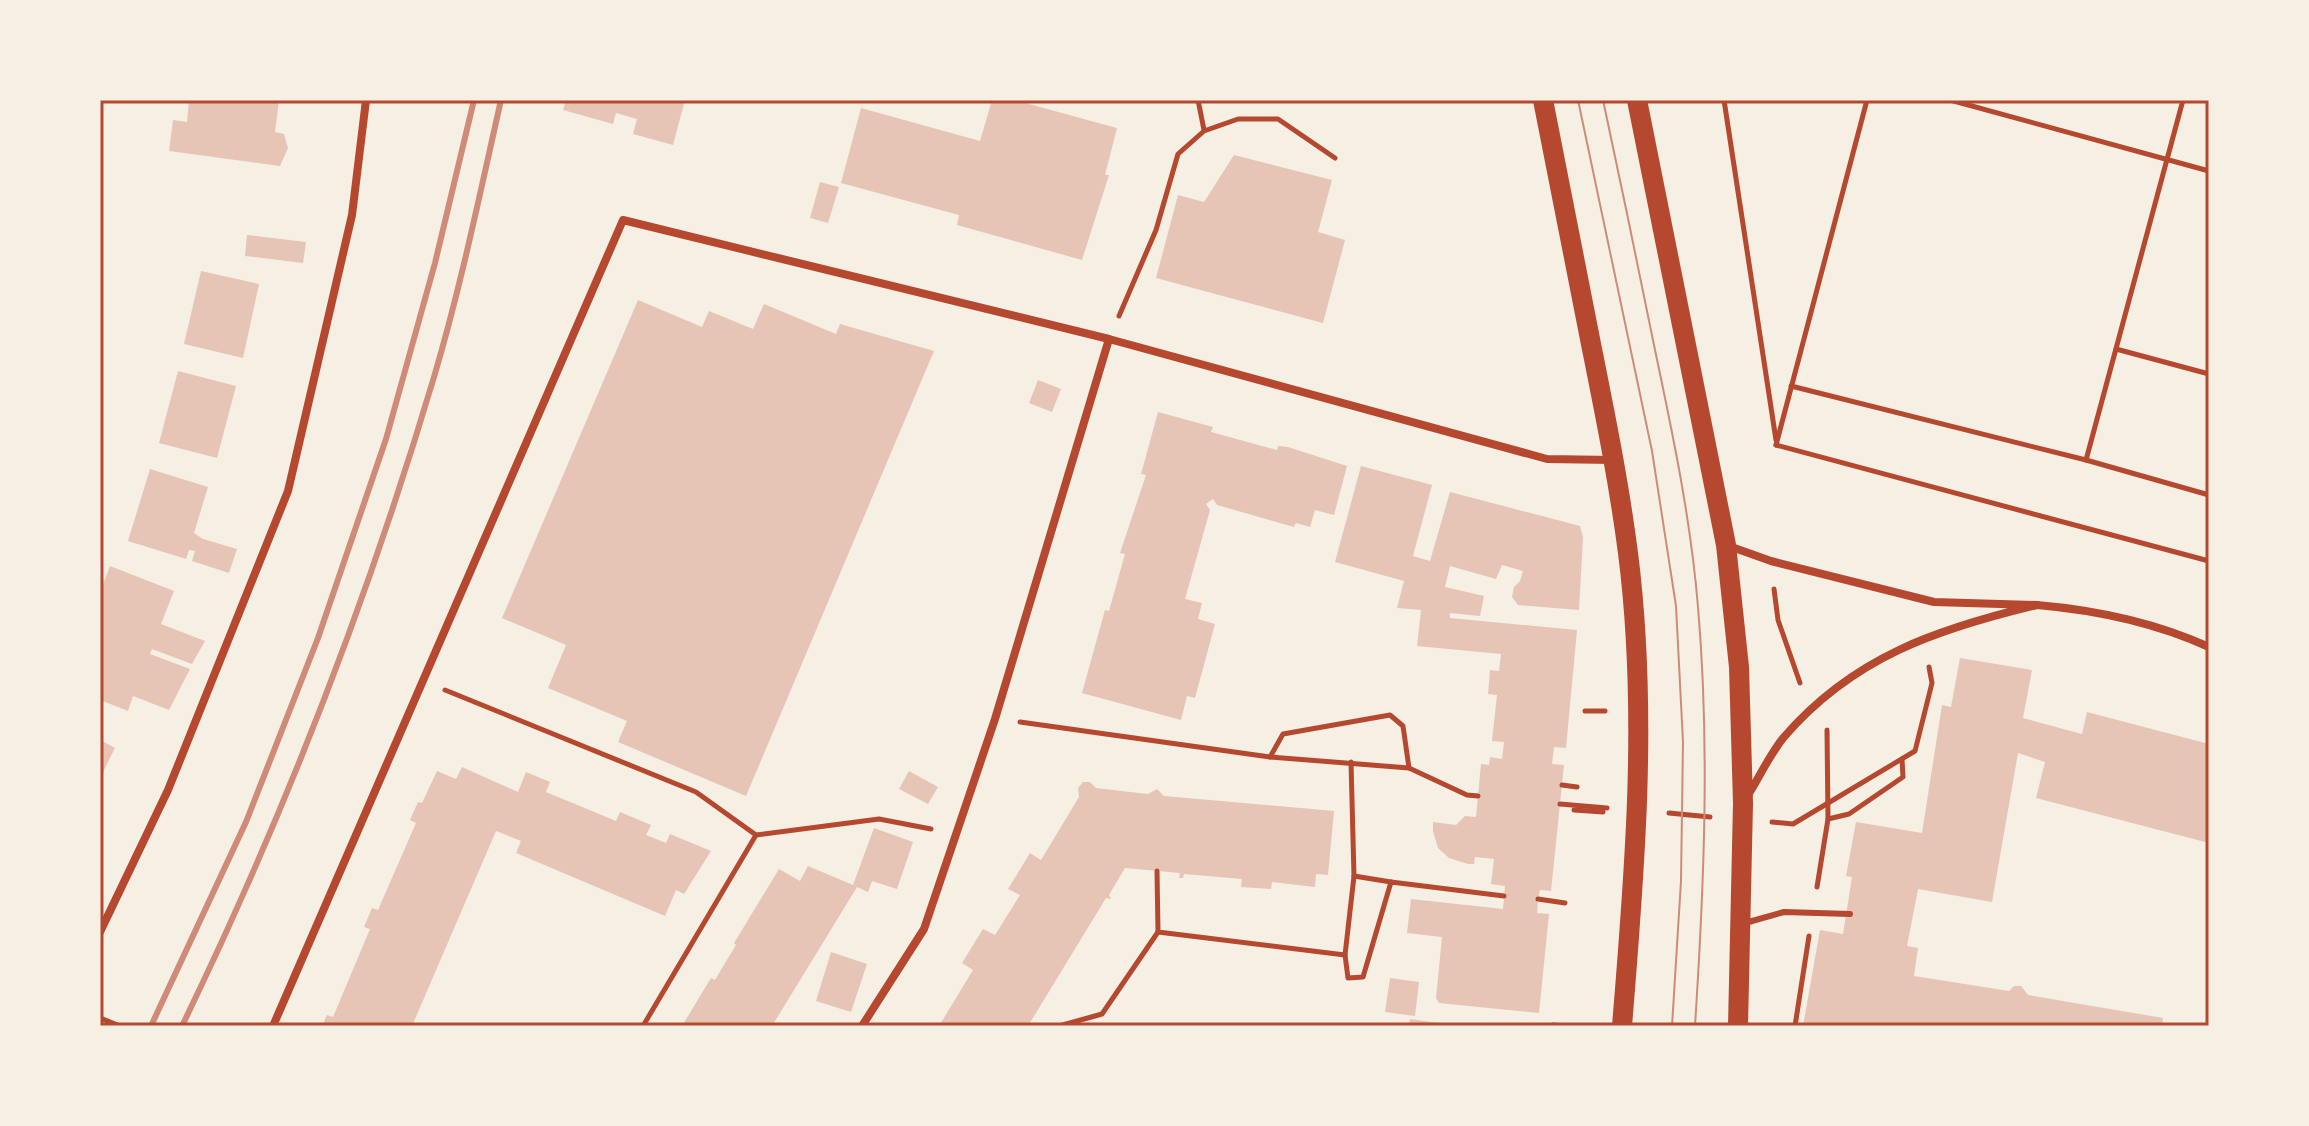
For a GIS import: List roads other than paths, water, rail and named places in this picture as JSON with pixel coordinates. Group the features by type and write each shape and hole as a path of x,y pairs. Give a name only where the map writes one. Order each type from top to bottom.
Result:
{"main road":[{"path":"1543,100 1614,460 1628,555 1638,713 1634,880 1622,1026"},
{"path":"1637,100 1726,545 1739,667 1743,803 1738,1026"}],"street":[{"path":"100,932 168,790 288,491 352,215 366,100"},
{"path":"273,1026 623,220 1109,339 1547,459 1614,460"},
{"path":"862,1026 924,929 995,719 1109,339"},
{"path":"1726,545 1771,561 1934,602 2075,608 2191,639 2209,647"},
{"path":"1743,803 1782,740 1814,706 1847,678 1897,649 1971,620 2037,605"}],"lane":[{"path":"1741,924 1784,912 1850,914"}],"tram line":[{"path":"1578,100 1652,451 1676,606 1683,742 1681,881 1672,1026"},
{"path":"1603,100 1675,446 1695,575 1702,659 1705,764 1695,1026"}],"railway":[{"path":"151,1026 246,822 318,638 386,439 435,263 474,100"},
{"path":"182,1026 289,788 381,543 444,343 501,100"}]}
